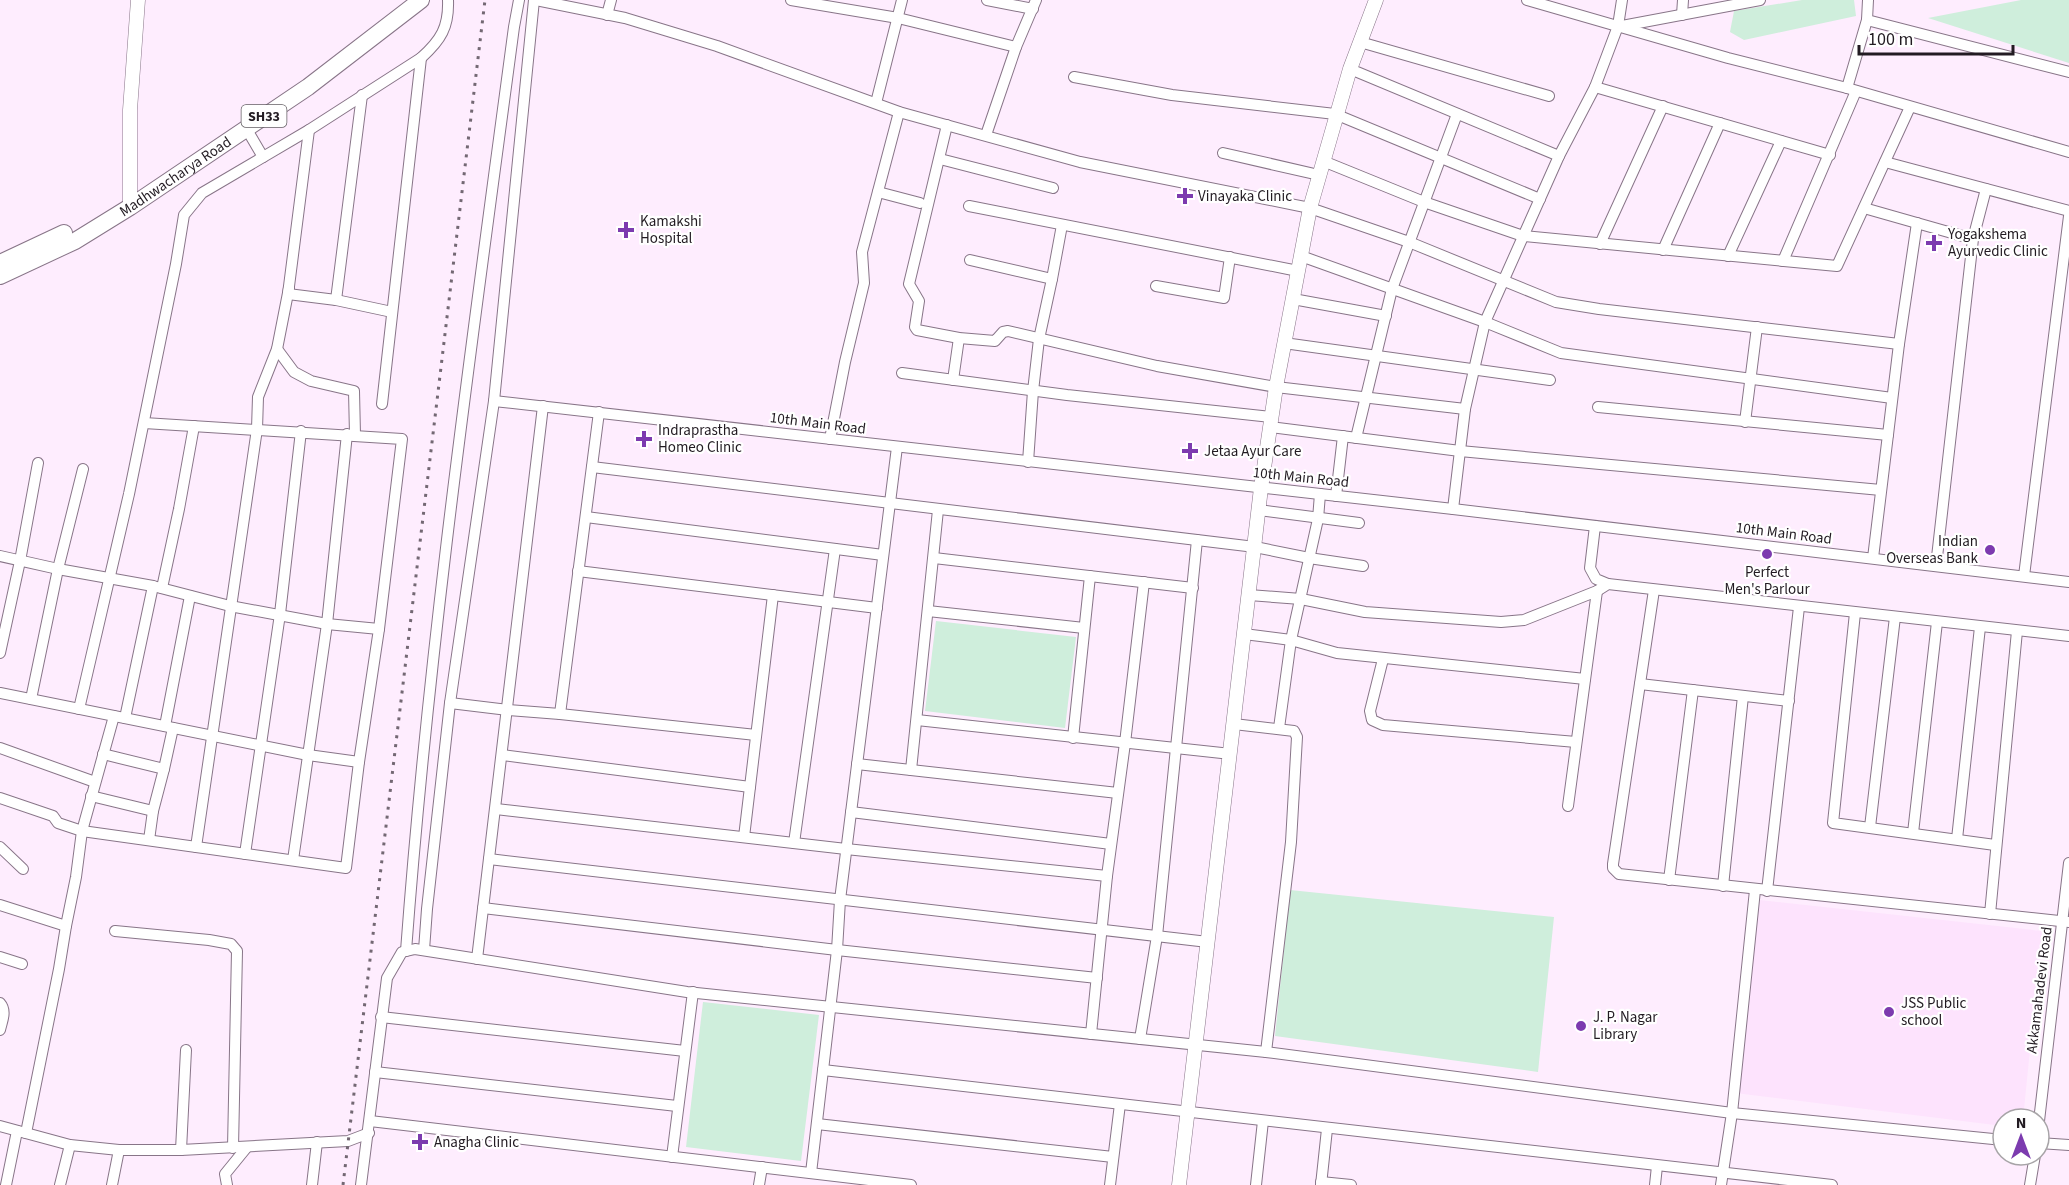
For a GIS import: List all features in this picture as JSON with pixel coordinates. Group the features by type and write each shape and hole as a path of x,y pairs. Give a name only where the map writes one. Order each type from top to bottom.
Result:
{"main road":[{"name":"Madhwacharya Road","path":"0,276 75,241 130,207 308,87 421,0"},
{"name":"Madhwacharya Road","path":"0,263 71,230 102,223"}],"street":[{"path":"130,207 130,110 138,0"},
{"path":"79,709 144,423 184,215 202,193 309,130 421,58 437,44 446,27 448,0"},
{"path":"406,951 425,730 476,309 519,0"},
{"path":"424,950 450,702 494,400 535,0 626,18 717,46 899,112 1080,162 1310,208 1409,242 1556,302 1899,344"},
{"path":"607,15 611,0"},
{"path":"792,0 898,18 1016,47"},
{"path":"876,103 902,0"},
{"path":"986,135 1016,47 1035,5 987,0"},
{"path":"1179,1185 1270,422 1310,208 1335,114 1376,0"},
{"path":"1527,0 1556,4 1618,26 1728,58 1852,89 2069,153"},
{"path":"1453,509 1465,410 1485,322 1559,156 1595,87 1618,26 1622,0"},
{"path":"1682,15 1683,0"},
{"path":"1618,26 1760,0"},
{"path":"1783,261 1830,155 1852,89 1867,20 1868,0"},
{"path":"1867,20 2069,72"},
{"path":"1360,42 1549,96"},
{"path":"382,404 421,58"},
{"path":"1350,69 1559,156"},
{"path":"1074,78 1172,94 1335,114 1540,199"},
{"path":"1595,87 1830,155"},
{"path":"336,300 362,95"},
{"path":"1600,244 1663,106"},
{"path":"1223,153 1321,168 1523,236 1838,266 1910,107"},
{"path":"830,439 864,283 862,252 899,112"},
{"path":"1356,438 1392,289 1457,114"},
{"path":"1663,250 1720,123"},
{"path":"947,125 909,284 920,301 916,329 959,338 995,341 1006,331 1157,366 1276,387 1465,410"},
{"path":"246,128 263,157"},
{"path":"309,130 288,294 336,300 392,312"},
{"path":"1728,256 1781,141"},
{"path":"940,159 1053,188"},
{"path":"1886,162 2069,213 2024,576"},
{"path":"1936,566 1973,239 1986,189"},
{"path":"878,192 920,203"},
{"path":"969,206 1298,271"},
{"path":"1864,208 1973,239"},
{"path":"1873,558 1899,344 1917,223"},
{"path":"1028,462 1033,390 1040,339 1062,225"},
{"path":"1301,256 1485,322 1562,353 1892,398"},
{"path":"1156,286 1224,298 1230,257"},
{"path":"970,260 1052,279"},
{"path":"196,847 257,429 258,397 277,349 289,288"},
{"path":"1293,299 1386,316"},
{"path":"1745,422 1757,327"},
{"path":"953,380 959,338"},
{"path":"1284,343 1550,380"},
{"path":"277,349 294,372 311,381 354,391 351,434 327,624 293,860"},
{"path":"902,373 1270,422 1356,438 1460,451 1881,490"},
{"name":"10th Main Road","path":"494,400 1453,509 2069,582"},
{"path":"477,959 543,406"},
{"path":"1598,407 1888,435"},
{"path":"560,714 599,412"},
{"path":"0,798 53,816 58,823 82,831 346,868 358,762 379,629 402,439 351,434 144,423"},
{"path":"6,1185 22,1132 59,969 82,831 103,754 120,717 179,509 194,426"},
{"path":"244,854 280,614 301,431"},
{"path":"1336,496 1343,436"},
{"path":"811,1173 837,950 846,849 897,447"},
{"path":"0,653 38,463"},
{"path":"592,467 1255,547 1363,566"},
{"path":"31,699 58,569 83,469"},
{"path":"1279,728 1291,640 1318,519 1320,494"},
{"path":"911,770 938,510"},
{"path":"1259,510 1359,523"},
{"path":"586,517 883,555"},
{"path":"1595,526 1590,568 1596,579 1608,584 2069,636"},
{"path":"1140,1039 1157,936 1197,540"},
{"path":"794,843 835,549"},
{"path":"0,556 157,587 230,606 327,624 379,629"},
{"path":"933,558 1193,588"},
{"path":"578,571 877,608"},
{"path":"1073,738 1090,576"},
{"path":"1091,1034 1107,876 1144,582"},
{"path":"1249,595 1301,599 1365,612 1515,622 1597,591 1608,584"},
{"path":"1654,590 1613,868 1619,874 2065,922"},
{"path":"1568,806 1597,591"},
{"path":"744,837 773,595"},
{"path":"149,840 153,811 164,769 190,596"},
{"path":"1767,891 1799,607"},
{"path":"928,611 1084,628"},
{"path":"1855,613 1833,823 1995,845"},
{"path":"1870,827 1895,617"},
{"path":"1913,833 1937,622"},
{"path":"1957,839 1980,627"},
{"path":"1990,914 2017,631"},
{"path":"1244,634 1291,640 1337,653 1586,679"},
{"path":"1383,659 1371,711 1372,720 1383,725 1576,742"},
{"path":"1640,684 1789,701"},
{"path":"1669,879 1693,690"},
{"path":"0,693 308,755 358,762"},
{"path":"1723,886 1743,696"},
{"path":"450,702 756,735"},
{"path":"917,720 1231,754"},
{"path":"1234,724 1279,728 1293,731 1297,737 1291,842 1266,1052"},
{"path":"0,748 95,782"},
{"path":"103,754 164,769"},
{"path":"502,755 750,787"},
{"path":"857,764 1118,793"},
{"path":"91,796 153,811"},
{"path":"496,809 1107,876"},
{"path":"851,812 1111,844"},
{"path":"0,847 23,869"},
{"path":"489,859 1208,942"},
{"name":"Akkamahadevi Road","path":"2041,1107 2065,922 2069,863"},
{"path":"1721,1185 1732,1113 1755,890"},
{"path":"0,905 66,926"},
{"path":"483,908 1097,978"},
{"path":"115,931 209,939 231,944 237,951 233,1148"},
{"path":"361,1185 387,978 402,952 415,949 693,992 1266,1052 1732,1113 1991,1139"},
{"path":"0,957 22,964"},
{"path":"672,1157 693,992"},
{"path":"0,1003 4,1013 0,1030"},
{"path":"381,1017 685,1051"},
{"path":"181,1150 186,1050"},
{"path":"823,1070 1832,1185"},
{"path":"375,1072 677,1106"},
{"path":"1110,1185 1120,1104"},
{"path":"370,1121 910,1185"},
{"path":"1256,1185 1263,1121"},
{"path":"817,1124 1113,1157"},
{"path":"0,1126 70,1145 119,1150 233,1148 348,1141 369,1133"},
{"path":"1327,1129 1321,1184 1351,1185"},
{"path":"312,1185 317,1142"},
{"path":"2051,1144 2069,1145"},
{"path":"60,1185 70,1145"},
{"path":"227,1185 225,1174 247,1147"},
{"path":"112,1185 119,1150"},
{"path":"1655,1185 1657,1166"},
{"path":"759,1185 762,1167"},
{"path":"2030,1185 2033,1167"}],"shaded area":[{"name":"JSS Public school","path":"1759,900 2042,931 2024,1107 1991,1107 1991,1125 1735,1093"}],"green space":[{"path":"1802,0 1854,0 1856,16 1744,40 1730,32 1734,11"},
{"path":"2021,0 2069,0 2069,63 1928,18"},
{"path":"936,621 1076,637 1065,728 925,711"},
{"path":"1290,890 1554,917 1538,1072 1275,1036"},
{"path":"703,1002 819,1015 801,1161 686,1147"}],"railway":[{"path":"343,1185 485,0"}],"place":[{"name":"Vinayaka Clinic","path":"1185,196"},
{"name":"Kamakshi Hospital","path":"626,230"},
{"name":"Yogakshema Ayurvedic Clinic","path":"1934,243"},
{"name":"Indraprastha Homeo Clinic","path":"644,439"},
{"name":"Jetaa Ayur Care","path":"1190,451"},
{"name":"Indian Overseas Bank","path":"1990,550"},
{"name":"Perfect Men's Parlour","path":"1767,554"},
{"name":"JSS Public school","path":"1889,1012"},
{"name":"J. P. Nagar Library","path":"1581,1026"},
{"name":"Anagha Clinic","path":"420,1142"}]}
